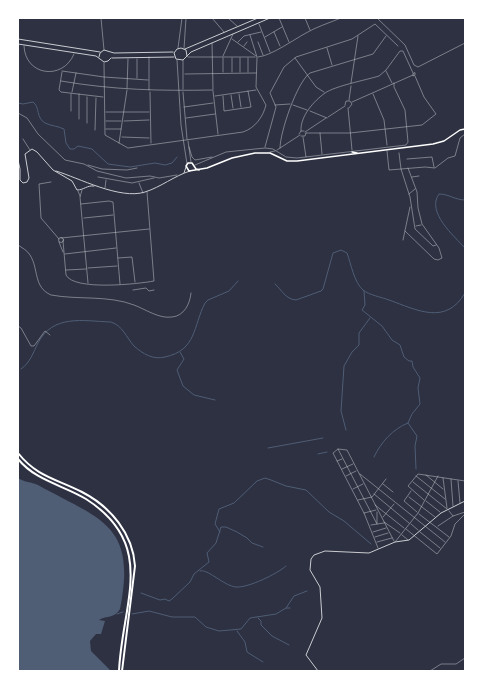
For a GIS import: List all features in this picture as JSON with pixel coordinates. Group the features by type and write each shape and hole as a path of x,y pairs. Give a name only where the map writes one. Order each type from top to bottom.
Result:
{"highway":[{"path":"18,452 23,459 43,476 82,492 94,500 116,520 129,538 134,553 135,566 122,671"},
{"path":"18,460 20,464"},
{"path":"18,460 36,475 80,496 94,505 117,527 128,547 131,573 119,671"},
{"path":"29,472 43,481 60,487"}],"main road":[{"path":"191,171 199,170 237,156 255,153 266,153 292,162 352,153 362,154 440,143 460,130 465,129"},
{"path":"191,171 186,166 192,163 196,169 199,170"},
{"path":"191,171 194,166"}],"street":[{"path":"101,18 104,50"},
{"path":"18,40 100,52 104,50 111,53 174,51 178,48 182,18"},
{"path":"186,18 184,49 187,56"},
{"path":"212,18 224,33"},
{"path":"228,18 237,27"},
{"path":"178,48 184,49 258,18"},
{"path":"177,60 183,60 187,56 212,43 270,18"},
{"path":"279,18 290,44"},
{"path":"305,18 311,31"},
{"path":"187,56 263,57 280,47 290,44 311,31 341,18"},
{"path":"377,18 404,44 414,65 418,67 465,43"},
{"path":"258,23 270,53"},
{"path":"264,148 268,139 276,107 270,93 284,67 295,58 357,35 374,24 398,46"},
{"path":"264,37 282,27"},
{"path":"238,43 243,37 262,32"},
{"path":"274,32 280,47"},
{"path":"223,73 223,57 233,34"},
{"path":"18,44 100,58 104,62 105,136 119,145 128,148 218,136 248,130 260,119 266,105 257,90 256,57 250,35"},
{"path":"306,157 303,137 305,132 345,106 345,102 349,100 357,35"},
{"path":"280,148 291,104 307,75 374,53 387,35"},
{"path":"228,36 230,40"},
{"path":"231,38 256,57"},
{"path":"243,47 247,42"},
{"path":"258,42 263,57"},
{"path":"212,43 213,90 218,136"},
{"path":"24,45 26,57 36,68 50,72 62,70 104,77 149,80"},
{"path":"327,47 333,66"},
{"path":"266,153 280,148 300,135 301,126 308,110 325,93 379,76 386,70 402,50 413,73 416,74 415,76 424,98 436,114 425,124 385,130 350,133 311,133 301,131"},
{"path":"174,51 175,58 177,60 186,166 180,176"},
{"path":"100,52 100,58"},
{"path":"74,53 68,64 62,70 60,92 104,98"},
{"path":"111,53 111,58"},
{"path":"104,62 111,58 128,57 175,58"},
{"path":"119,145 127,89 128,57"},
{"path":"137,57 137,80"},
{"path":"149,57 151,145"},
{"path":"232,57 232,73"},
{"path":"240,57 240,73"},
{"path":"248,57 248,73"},
{"path":"295,58 316,87 325,93"},
{"path":"183,60 184,107 188,145 192,163"},
{"path":"386,70 392,84"},
{"path":"71,111 72,94 76,73"},
{"path":"183,74 256,73"},
{"path":"348,108 352,106 352,102 413,75 415,76"},
{"path":"61,81 104,88 149,91 213,90"},
{"path":"194,166 197,163 226,152 264,148 276,150 291,158 352,153 408,144 405,110 394,87 394,83"},
{"path":"214,96 223,96 257,90"},
{"path":"223,96 224,111 251,107 248,91"},
{"path":"239,93 242,108"},
{"path":"372,93 383,117 387,147"},
{"path":"79,94 79,119"},
{"path":"231,94 233,110"},
{"path":"87,95 87,123"},
{"path":"95,130 96,97"},
{"path":"184,107 214,103"},
{"path":"275,105 291,104 327,118"},
{"path":"348,108 352,153"},
{"path":"104,112 150,112"},
{"path":"18,113 27,118 38,134 62,158 102,169 127,170 137,168"},
{"path":"185,118 215,114"},
{"path":"104,121 150,120"},
{"path":"105,129 121,129"},
{"path":"310,129 311,133"},
{"path":"320,133 322,155"},
{"path":"387,151 389,170 425,167 433,168 448,158 455,156 460,138 465,134"},
{"path":"120,137 150,138"},
{"path":"23,139 30,150 37,152 49,167 72,181 77,190 81,204 88,284"},
{"path":"188,145 192,157 195,160 214,157"},
{"path":"18,160 20,180 25,183 29,178 24,157 26,152 30,150"},
{"path":"399,153 401,169 409,194 414,227 433,246 437,245"},
{"path":"407,159 432,157 433,168"},
{"path":"87,165 97,171 126,178 150,176 155,178"},
{"path":"405,231 434,259 438,260 442,258 437,245 422,224 416,189 408,168"},
{"path":"55,171 105,189 143,193 162,186 191,171"},
{"path":"98,177 138,182 170,175 180,176"},
{"path":"411,177 419,176"},
{"path":"105,189 106,179"},
{"path":"74,185 79,180"},
{"path":"51,182 39,184 41,215 44,223 59,239"},
{"path":"80,197 84,186 83,182"},
{"path":"138,182 143,193"},
{"path":"84,186 94,186"},
{"path":"77,190 82,189"},
{"path":"409,194 416,189"},
{"path":"61,238 63,241 67,278 69,279 88,284 120,285 146,282 155,279 146,192"},
{"path":"81,204 109,201 113,203 120,285"},
{"path":"403,240 410,206"},
{"path":"82,218 114,215"},
{"path":"414,227 422,224"},
{"path":"58,241 61,238 150,229"},
{"path":"58,241 63,241"},
{"path":"58,241 64,254"},
{"path":"18,245 31,256 37,280 42,289 51,295 120,301 162,317 172,317 184,311 190,302 191,293"},
{"path":"64,254 113,250 117,248"},
{"path":"118,258 132,257 135,283"},
{"path":"66,270 119,266"},
{"path":"146,282 146,288"},
{"path":"133,290 146,288 149,291 154,290"},
{"path":"18,326 21,328 31,346 34,346 45,332 50,335"},
{"path":"338,449 377,524"},
{"path":"378,550 370,526 333,452 338,449 347,450 395,542"},
{"path":"337,461 343,458"},
{"path":"341,469 354,464"},
{"path":"345,477 358,471"},
{"path":"359,473 446,543"},
{"path":"441,513 408,486 418,474 438,476 465,482"},
{"path":"425,474 444,490"},
{"path":"416,476 445,499"},
{"path":"395,542 422,507 438,476"},
{"path":"442,477 447,509"},
{"path":"357,500 371,497 386,479"},
{"path":"450,479 453,506"},
{"path":"457,480 460,503"},
{"path":"412,481 447,509 453,516"},
{"path":"352,490 364,484"},
{"path":"382,484 393,492"},
{"path":"412,490 404,501 450,537"},
{"path":"374,494 441,548"},
{"path":"408,496 435,517"},
{"path":"382,518 395,502"},
{"path":"318,671 306,655 322,618 320,587 310,570 311,559 316,554 325,551 361,553 378,550 395,542 408,540 415,536 429,522 447,509 465,502"},
{"path":"375,505 437,554 450,537 455,524 465,514"},
{"path":"364,513 378,510"},
{"path":"377,524 378,510"},
{"path":"437,527 453,516 465,512"},
{"path":"370,526 384,522"},
{"path":"384,522 408,540"},
{"path":"372,532 387,528"},
{"path":"374,537 389,533"},
{"path":"376,542 392,538"},
{"path":"430,671 441,664 456,664 465,658"}],"water":[{"path":"18,478 38,485 96,517 109,528 118,542 123,559 124,581 120,609 113,616 99,620 105,621 101,634 96,634 90,641 91,651 111,671 18,671"}],"waterway":[{"path":"18,103 23,104 33,102 37,107 42,121 64,129 66,143 70,149 74,149 78,146 92,149 108,164 130,167 155,163 165,165 172,163 177,157"},
{"path":"465,200 439,194 436,201 436,208 443,223 465,248"},
{"path":"275,284 286,296 296,300 321,291 323,289 333,253 341,250 347,253 355,278 360,287 372,295 430,313 449,309 457,303 465,293"},
{"path":"21,369 29,361 44,334 52,327 60,323 70,321 111,322 119,326 134,346 141,352 156,358 175,354 189,343 205,303 208,300 229,291 238,281"},
{"path":"364,291 365,305 362,310 382,326 392,340 400,345 404,357 409,361 412,361 413,367 420,378 418,388 420,404 412,414 408,423 397,429 388,437 380,446 374,457"},
{"path":"346,430 341,411 344,366 352,352 359,345 359,333 370,318"},
{"path":"180,352 184,359 177,370 183,386 194,395 215,400"},
{"path":"408,423 417,436 415,446 416,469"},
{"path":"268,448 323,438"},
{"path":"318,454 327,452"},
{"path":"220,532 215,524 219,509 234,503 257,481 265,478 286,486 306,490 329,512 344,521 371,544"},
{"path":"141,593 160,600 165,599 169,601 172,599 190,582 194,574 209,562 207,553 216,543 221,527 226,527 237,532 252,543 263,547"},
{"path":"200,571 207,572 231,586 241,587 262,580 286,566"},
{"path":"286,608 294,596 307,591"},
{"path":"132,614 149,611 172,617 195,617 206,627 219,631 241,629 250,618 276,614 286,608 290,608"},
{"path":"117,614 123,612"},
{"path":"258,618 261,621 261,625 272,636 289,645"},
{"path":"237,631 245,642 247,652 263,662"}]}
